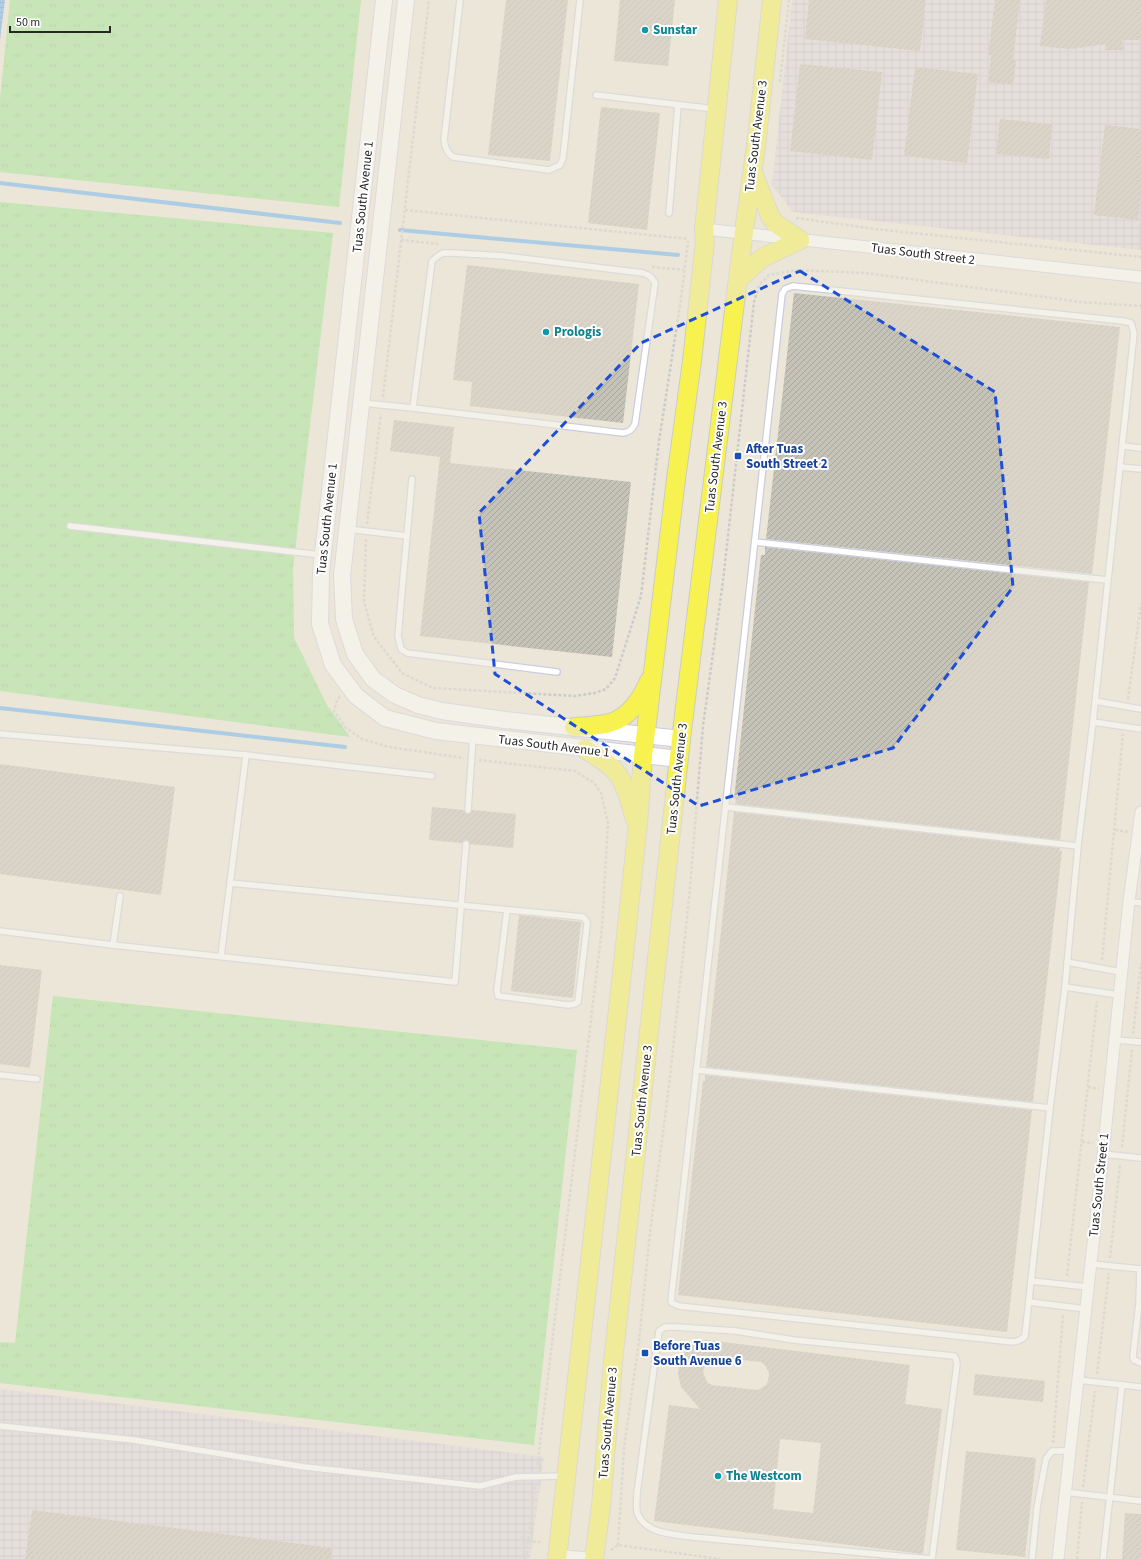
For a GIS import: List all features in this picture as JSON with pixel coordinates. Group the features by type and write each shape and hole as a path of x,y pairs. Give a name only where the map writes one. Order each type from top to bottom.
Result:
{"main road":[{"name":"Tuas South Avenue 1","path":"384,0 323,555 320,624 333,665 356,696 385,718 436,731 643,756 680,759"},
{"name":"Tuas South Avenue 1","path":"406,0 342,576 344,619 355,654 373,679 395,695 418,705 442,711 681,739"},
{"path":"557,1557 637,826 643,756 676,479 692,361 705,241 697,232 717,110 728,0"},
{"name":"Tuas South Avenue 3","path":"594,1559 601,1506 613,1354 680,759 681,739 772,0"},
{"path":"752,170 770,216 775,223 800,240"},
{"path":"738,280 755,263 766,256 800,240"},
{"path":"574,727 611,723 630,712 646,689 654,666"},
{"path":"585,749 607,763 615,771 622,782 637,826"}],"street":[{"name":"Tuas South Street 2","path":"697,232 744,233 1141,277"},
{"name":"Tuas South Street 1","path":"1058,1559 1103,1154 1121,972 1141,812"},
{"path":"557,1557 594,1559"}],"lane":[{"path":"460,0 444,140 449,155 453,157 549,170 560,165 563,158 580,0"},
{"path":"596,95 717,110"},
{"path":"669,213 678,106"},
{"path":"361,403 623,433 632,429 635,424 655,283 649,275 643,273 490,256 443,253 432,261 413,408"},
{"path":"793,286 1045,312 1131,323 1134,332 1120,467 1093,722 1078,846 1065,987 1025,1336 1023,1339 1013,1342 672,1304 671,1297 782,294 785,289 793,286"},
{"path":"1122,446 1141,448"},
{"path":"1120,467 1141,469"},
{"path":"412,479 398,636 401,649 407,653 557,672"},
{"path":"70,526 323,555"},
{"path":"348,529 407,536"},
{"path":"755,542 1107,580"},
{"path":"1095,701 1141,709"},
{"path":"1093,722 1141,729"},
{"path":"0,734 246,755 432,776"},
{"path":"468,810 473,736"},
{"path":"221,956 246,755"},
{"path":"726,807 1078,846"},
{"path":"0,931 113,945 455,982 466,844"},
{"path":"230,883 461,907 507,910 583,917 587,925 580,999 575,1004 568,1005 498,996 497,990 507,910"},
{"path":"113,945 120,896"},
{"path":"1129,901 1141,903"},
{"path":"1067,962 1121,972"},
{"path":"1065,987 1119,995"},
{"path":"1115,1040 1141,1042"},
{"path":"696,1070 1050,1108"},
{"path":"0,1075 37,1080"},
{"path":"1103,1154 1141,1158"},
{"path":"1091,1264 1141,1269 1139,1304 1133,1356 1134,1360 1141,1363"},
{"path":"1031,1281 1088,1287"},
{"path":"1029,1302 1086,1309"},
{"path":"665,1327 676,1327 736,1331 794,1340 954,1356 957,1364 932,1559 867,1556 692,1537 653,1530 642,1522 637,1511 638,1493 660,1331 665,1327"},
{"path":"1078,1380 1141,1387"},
{"path":"1103,1559 1122,1384"},
{"path":"0,1426 134,1440 305,1467 480,1486 516,1477 536,1475 566,1476"},
{"path":"1032,1559 1046,1459 1052,1451 1070,1452"},
{"path":"1065,1492 1141,1501"}],"path":[{"path":"429,0 366,531 364,602 374,637 402,673 433,688 574,696 595,693 606,689 616,678 640,596 659,442 681,299 688,239"},
{"path":"780,84 789,0"},
{"path":"405,210 688,239 697,232"},
{"path":"793,218 875,229 1141,257"},
{"path":"618,1545 624,1448 639,1341 688,907 703,726 723,581 754,302 759,285 769,275 797,270 866,273 1081,302 1141,306"},
{"path":"1127,707 1141,604"},
{"path":"350,688 337,700 334,711 346,728 362,739 389,747 471,759 575,771 594,783 601,793 608,823 602,928 526,1559"},
{"path":"1101,968 1124,727"},
{"path":"1077,1559 1082,1494 1109,1266 1141,963"},
{"path":"1066,1285 1098,992"},
{"path":"1052,1451 1064,1306"},
{"path":"528,1541 540,1542"},
{"path":"611,1550 618,1545 720,1559"}],"highlighted area":[{"path":"800,271 995,392 1013,587 893,748 699,806 495,674 479,513 641,343"}],"shaded area":[{"path":"792,0 1141,0 1141,250 793,212 772,185"},
{"path":"0,1389 544,1457 530,1559 0,1559"}],"green space":[{"path":"10,0 361,0 339,207 0,172 0,99"},
{"path":"0,202 333,233 293,568 294,638 327,705 350,737 0,691"},
{"path":"53,996 577,1050 534,1445 0,1383 0,1342 15,1343"}],"water":[{"path":"0,0 5,0 0,40"}],"building":[{"path":"506,0 568,0 550,161 488,155"},
{"name":"Sunstar","path":"620,0 675,0 668,66 614,61"},
{"path":"809,0 926,0 920,51 805,39"},
{"path":"995,0 1020,0 1013,60 1016,60 1013,85 988,82 991,55 988,55"},
{"path":"1046,0 1141,0 1141,40 1122,40 1123,50 1105,50 1106,44 1070,49 1040,46"},
{"path":"800,64 882,72 872,160 790,151"},
{"path":"915,67 978,74 967,163 904,156"},
{"path":"601,107 660,113 647,230 588,223"},
{"path":"1000,119 1052,124 1049,159 996,154"},
{"path":"1105,125 1141,129 1141,194 1138,220 1094,215"},
{"name":"Prologis","path":"467,265 639,284 623,423 470,406 472,382 453,380"},
{"path":"794,293 1120,327 1092,574 766,539"},
{"path":"394,420 454,427 450,463 631,482 612,657 420,636 440,457 390,451"},
{"path":"765,547 1089,582 1060,840 735,804 736,799 734,799 761,555 765,555"},
{"path":"0,764 175,787 161,895 0,874"},
{"path":"432,807 464,810 467,814 470,814 472,810 516,814 513,848 470,844 469,841 466,840 462,843 429,840"},
{"path":"734,812 1060,848 1059,851 1062,851 1033,1102 706,1067"},
{"path":"519,915 581,922 573,998 511,991"},
{"path":"0,965 42,970 30,1068 0,1064"},
{"path":"705,1075 1032,1110 1007,1332 678,1295 703,1081 705,1081"},
{"name":"The Westcom","path":"706,1340 910,1365 905,1404 942,1409 923,1554 654,1521 669,1405 700,1409 681,1387 678,1374 679,1361 686,1349 697,1341","holes":["715,1357 761,1362 765,1365 769,1373 768,1381 766,1385 758,1390 712,1385 707,1382 703,1372 706,1362","780,1439 821,1443 813,1513 773,1509"]},
{"path":"975,1374 1045,1381 1043,1402 973,1395"},
{"path":"966,1451 1036,1458 1025,1557 956,1550"},
{"path":"32,1510 332,1548 331,1559 25,1559"},
{"path":"1125,1513 1141,1514 1141,1559 1122,1559"}],"waterway":[{"path":"0,183 340,223"},
{"path":"400,230 678,255"},
{"path":"0,708 345,747"}],"place":[{"name":"Sunstar","path":"645,30"},
{"name":"Prologis","path":"546,332"},
{"name":"After Tuas South Street 2","path":"738,456"},
{"name":"Before Tuas South Avenue 6","path":"645,1353"},
{"name":"The Westcom","path":"718,1476"}]}
